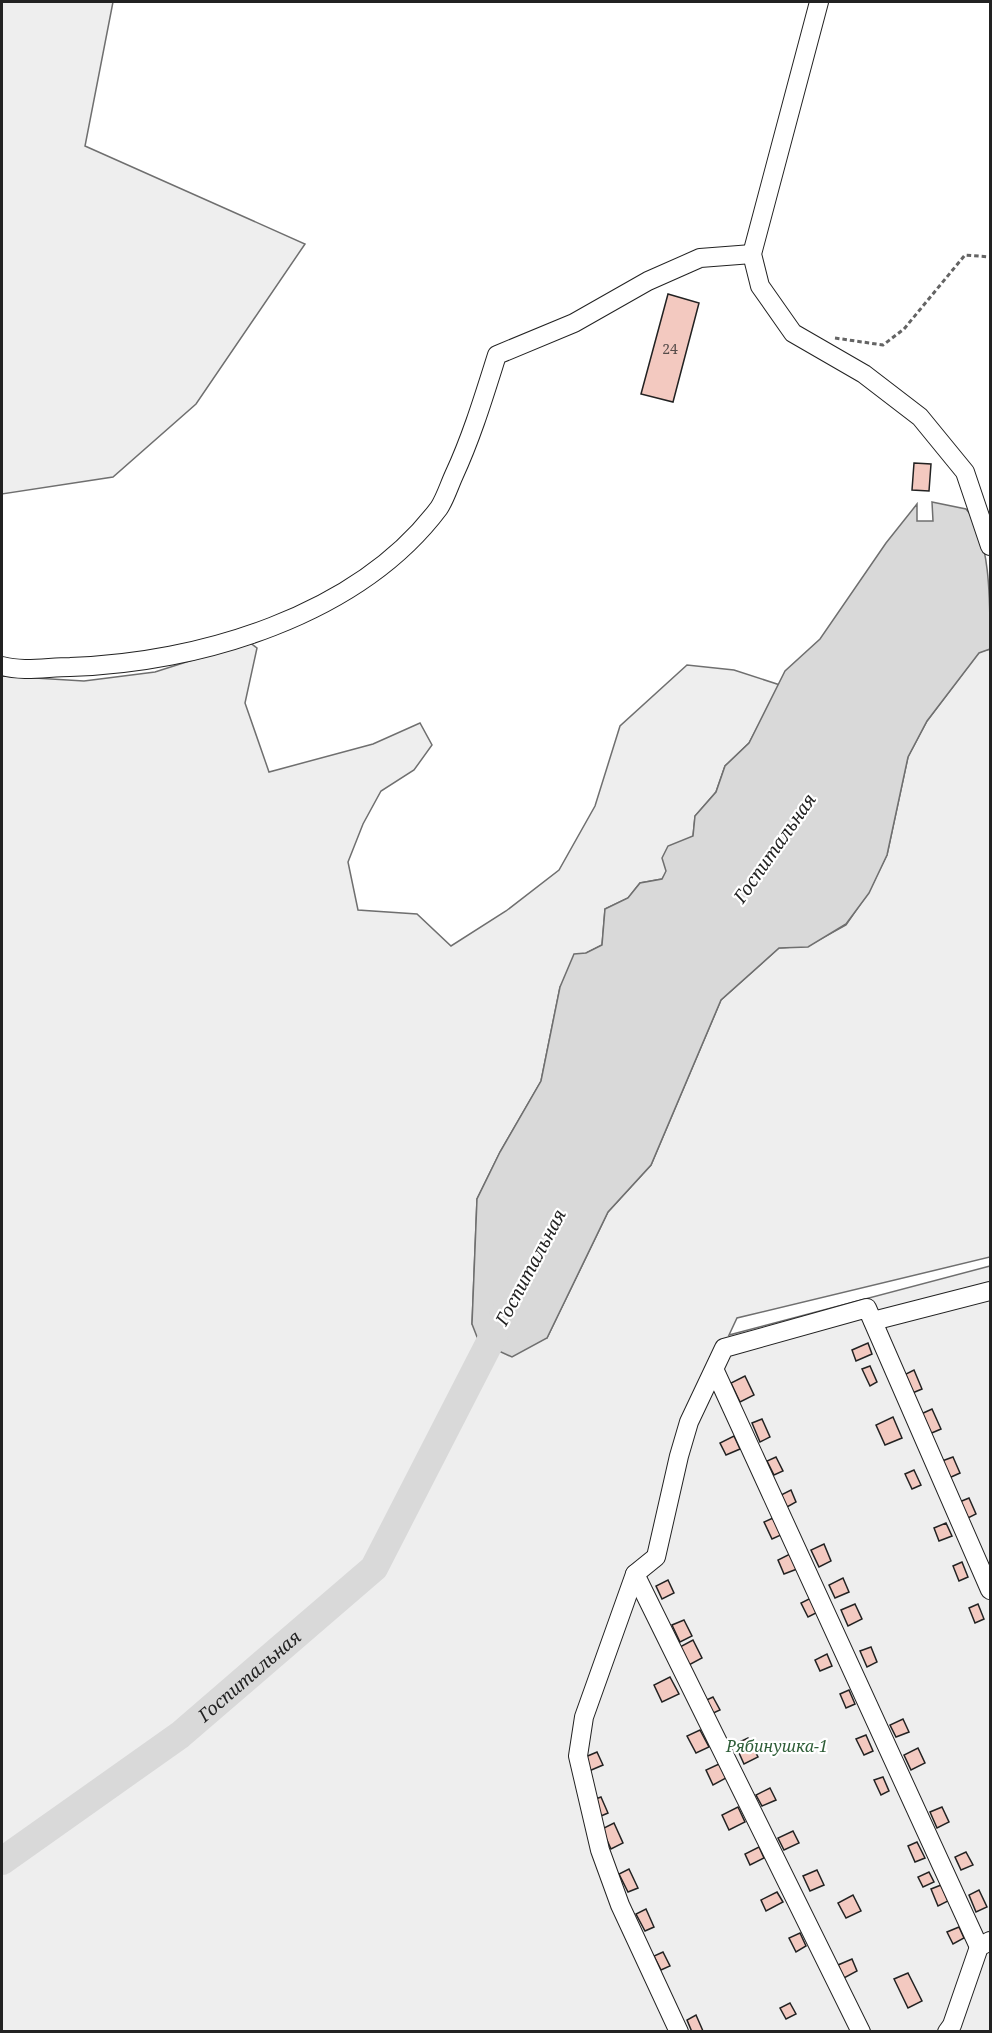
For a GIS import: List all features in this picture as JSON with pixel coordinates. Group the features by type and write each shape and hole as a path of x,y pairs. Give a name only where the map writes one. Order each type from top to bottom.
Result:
{"street":[{"path":"819,2 752,254 760,286 793,333 864,374 920,417 965,472 990,546"},
{"path":"2,666 105,666 195,652 284,622 351,587 400,553 440,506 470,440 497,355 574,323 648,281 700,258 752,254"},
{"path":"873,1321 990,1291"},
{"path":"679,2031 620,1905 600,1850 578,1756 584,1717 635,1574 656,1557 689,1422 724,1348 867,1308 990,1590"},
{"path":"715,1371 985,1944 952,2025 947,2031"},
{"path":"635,1574 861,2031"}],"path":[{"path":"810,343 841,337 883,345 904,329 965,255 990,257"}],"green space":[{"path":"2,2 113,2 85,146 305,244 196,404 113,477 2,494"},
{"name":"Рябинушка-1","path":"249,642 257,648 245,703 269,772 373,744 420,723 432,745 414,770 381,791 363,824 348,862 358,910 417,914 451,946 506,911 559,870 595,806 620,726 687,665 734,670 780,685 749,743 725,766 716,792 695,816 693,836 662,879 640,883 628,898 605,909 602,945 586,953 560,987 541,1081 500,1152 477,1199 472,1324 547,1338 608,1212 651,1165 721,1000 779,948 808,946 846,925 868,893 887,855 908,757 927,721 979,652 990,649 990,1257 737,1318 729,1335 990,1266 990,2031 2,2031 2,676 84,681 155,672"}],"water":[{"path":"932,502 966,509 981,537 988,575 990,649 979,653 927,721 908,757 887,855 869,893 846,924 808,947 779,948 721,1000 651,1165 608,1212 547,1338 512,1357 479,1342 472,1324 477,1199 500,1152 541,1081 560,987 574,954 586,953 602,945 605,909 628,898 640,883 662,879 666,871 662,858 668,846 693,836 695,816 716,792 725,766 749,743 785,671 820,639 886,543 917,504 917,521 933,521"}],"building":[{"path":"668,294 699,303 673,402 641,394"},
{"path":"914,463 931,464 929,491 912,490"},
{"path":"868,1343 872,1354 856,1361 852,1350"},
{"path":"870,1366 877,1382 870,1386 862,1369"},
{"path":"914,1370 922,1389 910,1394 902,1376"},
{"path":"745,1376 754,1395 740,1402 731,1383"},
{"path":"932,1409 941,1429 927,1435 919,1415"},
{"path":"893,1417 902,1438 885,1445 876,1425"},
{"path":"762,1419 770,1437 760,1442 752,1423"},
{"path":"734,1436 740,1449 726,1455 720,1443"},
{"path":"776,1457 783,1471 774,1475 767,1461"},
{"path":"953,1457 960,1473 949,1478 942,1461"},
{"path":"914,1470 921,1485 912,1489 905,1474"},
{"path":"791,1490 796,1502 787,1507 781,1495"},
{"path":"969,1498 976,1514 964,1520 957,1503"},
{"path":"773,1518 781,1535 772,1539 764,1522"},
{"path":"946,1523 952,1536 939,1541 934,1528"},
{"path":"824,1544 831,1561 819,1567 811,1550"},
{"path":"790,1554 797,1569 784,1574 778,1560"},
{"path":"962,1562 968,1577 959,1581 953,1566"},
{"path":"843,1578 849,1592 835,1598 829,1585"},
{"path":"668,1580 674,1593 662,1599 656,1586"},
{"path":"813,1597 820,1611 808,1617 801,1603"},
{"path":"855,1604 862,1619 848,1626 841,1610"},
{"path":"978,1604 984,1619 975,1623 969,1608"},
{"path":"684,1620 692,1636 680,1642 672,1625"},
{"path":"693,1640 702,1658 687,1666 678,1648"},
{"path":"871,1647 877,1662 867,1667 860,1651"},
{"path":"827,1654 832,1666 820,1671 815,1660"},
{"path":"670,1677 679,1694 662,1702 654,1685"},
{"path":"849,1690 855,1704 846,1708 840,1694"},
{"path":"713,1697 720,1710 709,1715 702,1702"},
{"path":"903,1719 909,1732 896,1737 890,1725"},
{"path":"700,1730 709,1747 696,1753 687,1736"},
{"path":"866,1735 873,1751 864,1755 856,1739"},
{"path":"748,1738 758,1757 744,1764 735,1744"},
{"path":"918,1748 925,1763 911,1770 904,1755"},
{"path":"597,1752 603,1765 589,1771 583,1758"},
{"path":"719,1764 726,1778 713,1785 706,1770"},
{"path":"883,1777 889,1791 881,1795 874,1780"},
{"path":"770,1788 776,1800 762,1806 756,1795"},
{"path":"601,1797 608,1813 601,1816 593,1800"},
{"path":"738,1807 745,1822 729,1830 722,1815"},
{"path":"942,1807 949,1822 937,1828 930,1812"},
{"path":"614,1823 623,1843 611,1849 602,1829"},
{"path":"793,1831 799,1843 784,1850 778,1838"},
{"path":"917,1842 925,1858 915,1862 908,1846"},
{"path":"759,1847 764,1858 750,1865 745,1854"},
{"path":"966,1852 973,1865 961,1870 955,1857"},
{"path":"629,1869 638,1888 628,1892 619,1874"},
{"path":"817,1870 824,1885 810,1891 803,1876"},
{"path":"929,1872 934,1882 923,1887 918,1877"},
{"path":"941,1885 948,1901 938,1906 931,1889"},
{"path":"979,1890 987,1907 976,1912 969,1895"},
{"path":"777,1892 783,1902 766,1911 761,1900"},
{"path":"853,1895 861,1911 846,1918 838,1903"},
{"path":"646,1909 654,1927 645,1931 636,1914"},
{"path":"959,1927 964,1938 953,1944 947,1932"},
{"path":"800,1933 806,1946 796,1952 789,1938"},
{"path":"663,1952 670,1966 661,1970 654,1956"},
{"path":"852,1959 857,1971 844,1978 838,1965"},
{"path":"908,1973 922,2001 908,2008 894,1979"},
{"path":"790,2003 796,2014 786,2019 780,2008"},
{"path":"696,2015 702,2032 692,2032 687,2020"}],"waterway":[{"name":"Госпитальная","path":"2,1861 180,1735 374,1568 506,1311"}]}
